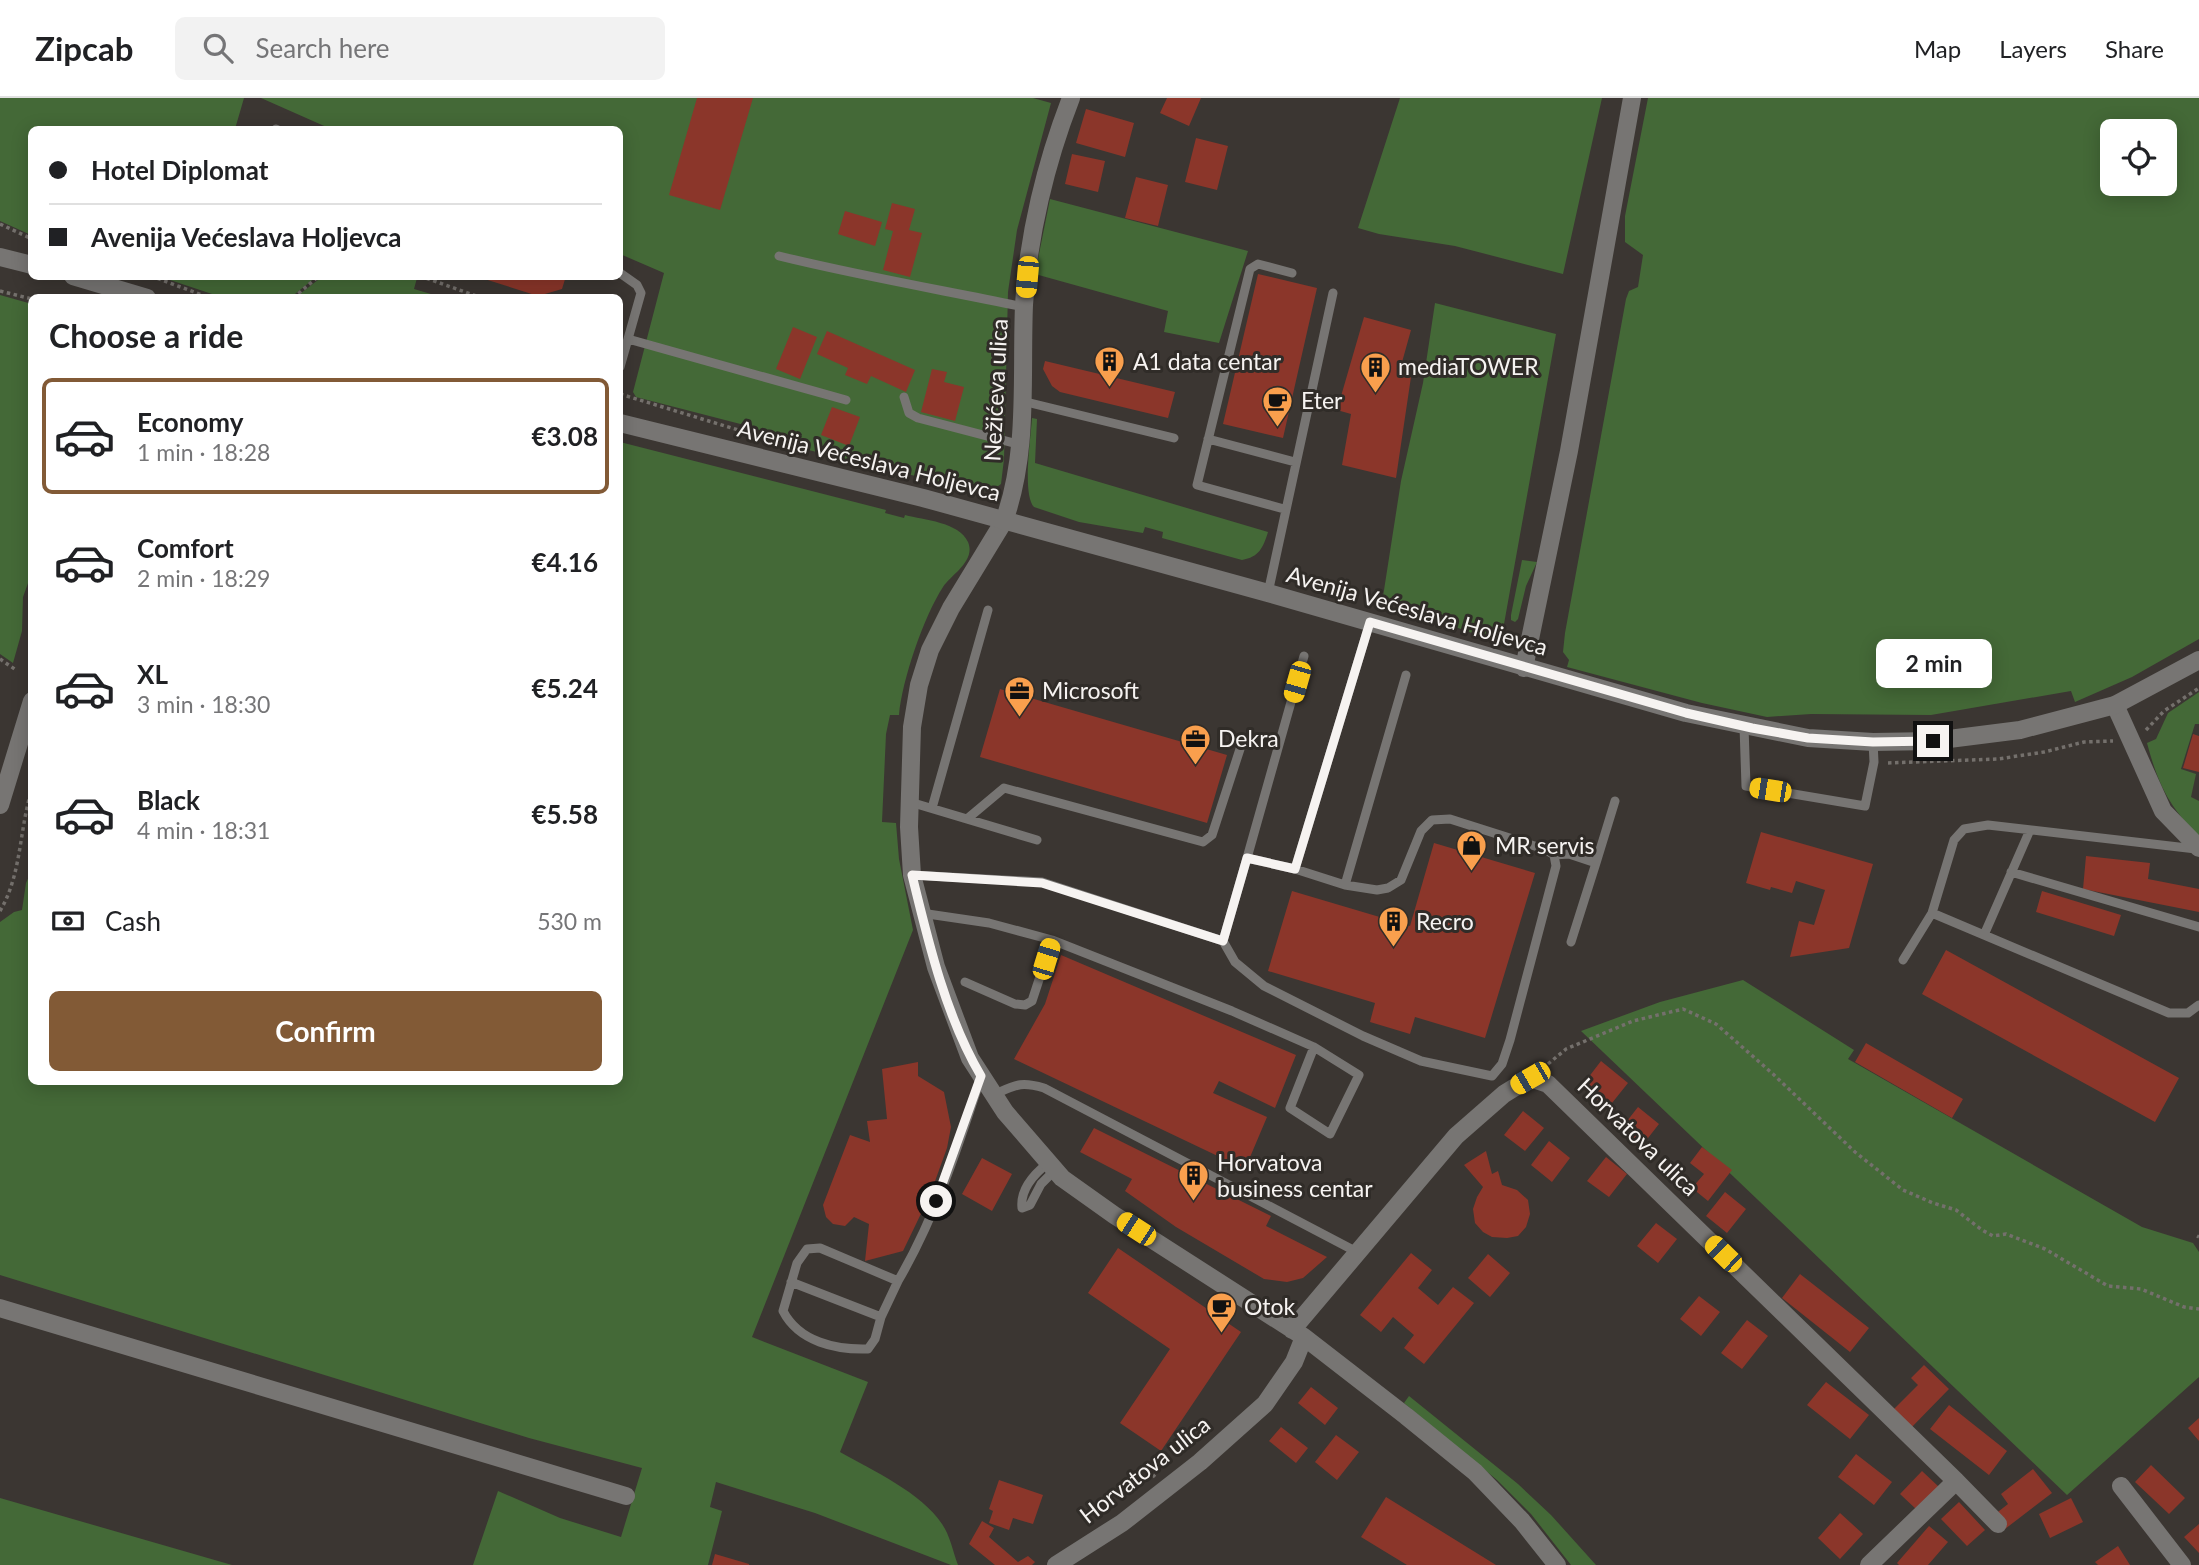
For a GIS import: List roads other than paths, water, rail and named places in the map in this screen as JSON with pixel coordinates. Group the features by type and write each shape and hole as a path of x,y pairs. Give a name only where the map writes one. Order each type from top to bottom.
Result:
{"street":[{"name":"Nežićeva ulica","path":"1004,521 1015,485 1021,445 1024,307 1028,262 1036,218 1071,98"},
{"path":"1524,668 1569,451 1632,98"},
{"path":"0,257 28,264"},
{"path":"87,280 134,294"},
{"name":"Avenija Većeslava Holjevca","path":"623,424 911,495 1268,593 1686,713 1808,738 1873,742 1933,741 2020,730 2115,705 2199,660"},
{"path":"1004,521 951,608 930,650 919,685 912,727 909,802 912,875 936,967 971,1058 993,1095 1024,1136 1062,1178 1114,1215 1298,1334 1475,1472 1522,1521 1557,1565"},
{"path":"2115,705 2163,811 2199,848"},
{"path":"0,805 28,714"},
{"name":"Horvatova ulica","path":"1056,1565 1122,1523 1200,1462 1265,1404 1294,1362 1298,1334 1357,1252 1466,1127 1504,1094 1530,1078 1548,1084 1997,1524"},
{"path":"0,1308 626,1496"},
{"path":"1869,1565 1956,1481"},
{"path":"2121,1486 2182,1565"}],"lane":[{"path":"779,256 855,275 890,279 1024,307"},
{"path":"1284,509 1197,485 1250,269 1258,264 1292,273"},
{"path":"623,275 637,285 640,293 623,356"},
{"path":"1268,593 1284,509 1333,293"},
{"path":"628,339 846,400"},
{"path":"904,397 909,413 918,418 1021,445"},
{"path":"1022,401 1174,438"},
{"path":"1208,439 1295,462"},
{"path":"932,808 988,610"},
{"path":"1295,869 1370,622"},
{"path":"1223,941 1304,656"},
{"path":"1345,885 1406,675"},
{"path":"1744,726 1746,786 1866,806 1874,762 1873,742"},
{"path":"967,819 1004,789 1203,842 1212,835 1241,746"},
{"path":"1572,942 1615,801"},
{"path":"909,802 1037,839"},
{"path":"1247,858 1295,869 1345,885 1377,890 1388,888 1401,880 1421,831 1432,820 1450,819 1544,849 1554,855 1569,854 1595,863"},
{"path":"1903,960 1932,913 1954,841 1964,829 1988,825 2199,848"},
{"path":"1984,935 2030,830"},
{"path":"912,875 1042,883 1223,941 1235,962 1264,986 1363,1036 1421,1061 1492,1076 1502,1064 1510,1040 1556,866 1554,855"},
{"path":"2011,872 2199,927"},
{"path":"921,913 989,923 1052,940 1314,1047 1359,1075 1329,1134 1290,1108 1314,1047"},
{"path":"1932,913 2169,1013 2188,1013 2199,1005"},
{"path":"965,982 1016,1004 1026,1005 1032,1001 1052,940"},
{"path":"898,1281 820,1248 807,1249 797,1263 783,1311 789,1323 802,1334 821,1343 847,1350 868,1349 875,1339 881,1317 898,1281 916,1250 946,1176 981,1076"},
{"path":"993,1095 1017,1084 1027,1083 1044,1088 1357,1252"},
{"path":"791,1282 881,1317"}],"place":[{"name":"A1 data centar","path":"1110,389"},
{"name":"mediaTOWER","path":"1375,394"},
{"name":"Eter","path":"1278,428"},
{"name":"Microsoft","path":"1019,718"},
{"name":"Dekra","path":"1195,766"},
{"name":"MR servis","path":"1472,873"},
{"name":"Recro","path":"1393,949"},
{"name":"Horvatova business centar","path":"1194,1203"},
{"name":"Otok","path":"1221,1334"}]}
